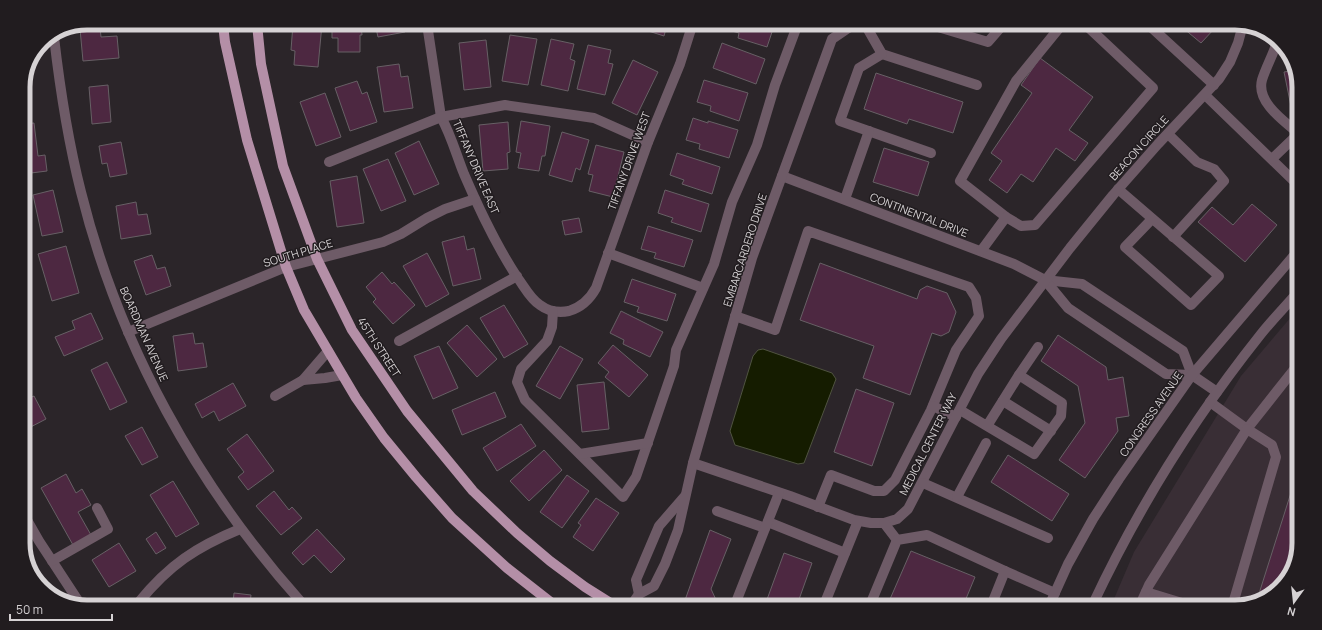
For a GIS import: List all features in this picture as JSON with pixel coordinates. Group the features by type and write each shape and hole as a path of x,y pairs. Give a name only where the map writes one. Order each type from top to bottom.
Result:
{"main road":[{"path":"224,30 247,140 286,267 304,310 356,398 384,438 452,518 507,568 548,600"},
{"name":"45TH STREET","path":"258,30 261,64 283,166 316,259 352,330 407,411 474,491 517,533 550,561 585,587 606,600"}],"street":[{"name":"TIFFANY DRIVE EAST","path":"428,30 441,117 449,131 475,199 491,232 532,299 540,305 553,311"},
{"name":"TIFFANY DRIVE WEST","path":"553,311 567,311 576,308 591,296 596,288 648,142 680,64 691,30"},
{"path":"553,311 552,327 547,341 521,369 517,382 525,400 623,497 636,477 674,366 676,350 714,264 732,202 757,145 774,85 795,30"},
{"name":"EMBARCARDERO DRIVE","path":"635,600 639,594 654,586 678,530 693,463 752,258 832,39 845,30"},
{"path":"868,30 882,54 977,84"},
{"path":"948,30 988,42 998,30"},
{"path":"1058,30 1016,81 960,181 1006,217 1021,226 1035,225 1153,88 1091,30"},
{"path":"1154,30 1214,86"},
{"name":"BEACON CIRCLE","path":"1045,280 1118,189 1214,86 1230,62 1241,31"},
{"name":"BOARDMAN AVENUE","path":"54,41 59,83 66,124 81,192 92,233 128,332 148,376 181,438 210,485 240,529 299,600"},
{"path":"1275,47 1262,79 1261,91 1271,108 1292,127"},
{"path":"882,54 859,68 840,121 930,154"},
{"path":"1205,95 1292,179"},
{"path":"329,162 441,117 505,105 594,118 648,142"},
{"path":"845,200 869,131"},
{"path":"1168,134 1197,162 1214,169 1224,181 1173,237"},
{"path":"1272,159 1292,139"},
{"name":"CONTINENTAL DRIVE","path":"782,176 1014,264 1045,280 1082,284 1183,351 1192,375 1166,374 1068,308 1045,280"},
{"path":"1118,189 1219,276 1191,305 1126,248 1152,219"},
{"name":"SOUTH PLACE","path":"128,332 286,267 383,242 402,234 427,218 445,209 475,199"},
{"path":"981,251 1006,217"},
{"path":"735,316 775,330 808,231 969,287 976,298 979,316 956,350 933,406 895,480 884,491 874,491 830,476 818,507"},
{"path":"608,252 704,288"},
{"name":"CONGRESS AVENUE","path":"1051,600 1068,564 1110,493 1192,375 1292,258"},
{"path":"400,341 517,276"},
{"name":"MEDICAL CENTER WAY","path":"693,463 858,521 871,524 884,523 898,519 908,509 923,482 978,374 1001,339 1045,280"},
{"path":"1095,600 1147,501 1210,402 1262,333 1292,299"},
{"path":"987,426 1038,347"},
{"path":"276,396 303,380 328,351"},
{"path":"1142,600 1148,585 1247,429 1292,372"},
{"path":"303,380 342,375"},
{"path":"933,406 958,413 987,426 1034,454 1061,416 1062,403 1019,375"},
{"path":"1192,375 1217,392"},
{"path":"1003,401 1051,431"},
{"path":"1210,402 1272,445 1276,457 1234,600"},
{"path":"580,454 648,443"},
{"path":"957,497 986,443"},
{"path":"923,482 1048,538"},
{"path":"737,600 779,492"},
{"name":"EMBARCARDERO DRIVE","path":"639,594 636,580 659,526 686,494"},
{"path":"52,561 108,530 97,508"},
{"path":"717,511 766,525 845,553"},
{"path":"826,600 858,521"},
{"path":"884,523 897,540"},
{"path":"30,525 77,599"},
{"path":"141,600 152,586 173,566 214,540 240,529"},
{"path":"897,540 927,535 1055,593"},
{"path":"872,600 897,540"},
{"path":"993,600 1005,571"},
{"path":"1146,592 1172,600"}],"shaded area":[{"path":"1292,316 1292,543 1288,565 1280,578 1267,590 1253,597 1242,600 1114,600 1134,552 1241,376"},
{"path":"763,349 832,373 836,379 804,463 798,464 735,445 730,431 753,356 758,350"}],"building":[{"path":"100,30 101,37 117,36 119,58 83,61 80,31"},
{"path":"293,30 321,30 318,67 294,65 295,51 291,50"},
{"path":"332,30 362,30 360,52 338,52 338,38 332,38"},
{"path":"376,30 405,30 405,32 378,37"},
{"path":"645,30 666,30 664,36"},
{"path":"728,30 773,30 767,47 738,38 739,33"},
{"path":"1185,30 1213,30 1201,43"},
{"path":"510,35 537,39 528,85 502,81"},
{"path":"551,39 574,44 570,59 575,61 568,91 541,85"},
{"path":"486,40 491,87 464,90 459,43"},
{"path":"722,43 765,59 756,84 713,68"},
{"path":"588,45 611,50 608,63 613,64 605,95 577,89"},
{"path":"1040,58 1093,97 1069,130 1088,143 1075,161 1056,148 1033,182 1021,174 1007,193 989,180 1002,161 991,153 1032,93 1021,85"},
{"path":"633,60 658,72 637,115 612,103"},
{"path":"399,64 401,77 408,76 413,108 384,112 377,67"},
{"path":"1290,71 1291,76 1292,111 1284,72"},
{"path":"876,73 963,102 953,133 909,119 907,124 864,109"},
{"path":"704,80 748,93 739,121 710,111 711,106 697,102"},
{"path":"357,81 362,94 367,92 377,122 350,131 335,88"},
{"path":"108,85 111,122 92,124 89,87"},
{"path":"325,93 341,137 316,146 300,102"},
{"path":"693,118 738,130 729,158 699,149 700,144 686,140"},
{"path":"521,121 550,126 545,156 542,156 539,171 518,168 521,153 516,152"},
{"path":"508,122 510,152 507,153 508,169 483,171 479,125"},
{"path":"30,123 34,123 38,156 45,155 47,171 30,173"},
{"path":"562,132 589,140 580,170 576,168 572,182 549,175"},
{"path":"419,141 439,184 414,195 395,153"},
{"path":"121,142 127,174 110,177 107,163 102,164 99,146"},
{"path":"596,145 624,152 613,197 589,191 593,175 588,174"},
{"path":"884,148 929,162 918,196 873,182"},
{"path":"677,153 720,167 712,194 682,184 684,180 670,175"},
{"path":"388,159 406,201 381,211 363,169"},
{"path":"357,176 364,223 337,227 330,181"},
{"path":"53,190 63,232 42,236 33,195"},
{"path":"665,190 709,204 701,232 671,222 673,218 658,213"},
{"path":"136,202 138,215 147,214 151,234 121,239 116,206"},
{"path":"1252,204 1277,225 1245,262 1198,222 1212,207 1233,225"},
{"path":"579,218 582,232 565,235 562,221"},
{"path":"648,226 693,240 684,267 654,258 656,253 641,249"},
{"path":"464,236 467,250 474,248 481,279 453,286 442,242"},
{"path":"66,246 79,293 52,301 38,254"},
{"path":"427,253 449,294 426,307 403,266"},
{"path":"152,255 157,269 165,267 171,286 146,295 134,261"},
{"path":"820,263 917,299 920,290 927,286 947,293 956,312 949,332 941,336 932,333 910,395 863,378 874,346 800,320"},
{"path":"382,272 392,284 394,282 415,305 393,324 373,302 376,299 366,287"},
{"path":"632,279 676,294 667,321 637,312 639,307 624,302"},
{"path":"504,305 528,344 504,358 480,318"},
{"path":"621,311 663,332 650,357 623,344 624,340 610,333"},
{"path":"91,313 103,339 64,356 55,337 75,329 72,321"},
{"path":"467,325 497,359 477,377 447,343"},
{"path":"193,333 195,344 203,343 207,367 178,371 173,336"},
{"path":"1058,335 1106,367 1108,380 1123,377 1129,416 1116,418 1118,431 1085,478 1059,460 1085,423 1078,386 1041,361"},
{"path":"613,345 648,375 629,397 605,377 609,372 598,363"},
{"path":"439,346 458,388 433,399 414,356"},
{"path":"560,346 583,359 560,399 536,386"},
{"path":"107,362 127,402 110,410 91,370"},
{"path":"604,382 609,429 582,432 577,385"},
{"path":"233,383 246,406 219,421 214,411 202,418 195,404"},
{"path":"856,389 894,403 872,466 834,452"},
{"path":"495,392 506,417 462,435 452,410"},
{"path":"34,396 46,419 30,427 30,398"},
{"path":"521,424 536,446 497,471 483,448"},
{"path":"142,427 158,457 142,465 125,436"},
{"path":"247,434 274,471 248,490 238,477 244,472 227,449"},
{"path":"544,450 562,470 529,501 510,481"},
{"path":"1008,455 1069,494 1052,521 991,482"},
{"path":"66,474 76,493 82,489 91,505 78,512 91,535 73,545 41,488"},
{"path":"567,475 589,491 562,528 540,512"},
{"path":"173,481 199,524 176,537 150,495"},
{"path":"1292,489 1292,543 1288,565 1280,578 1267,590 1259,595"},
{"path":"274,491 289,510 292,507 302,518 281,535 256,506"},
{"path":"596,498 619,513 593,551 573,537 581,525 578,523"},
{"path":"317,529 345,559 331,573 314,555 303,565 292,553"},
{"path":"710,530 731,539 711,589 716,600 685,600"},
{"path":"156,532 166,548 156,554 146,539"},
{"path":"119,543 136,571 109,587 92,560"},
{"path":"911,551 975,577 965,600 890,600"},
{"path":"784,553 812,563 799,600 767,600"},
{"path":"234,593 251,595 250,600 233,600"}]}
